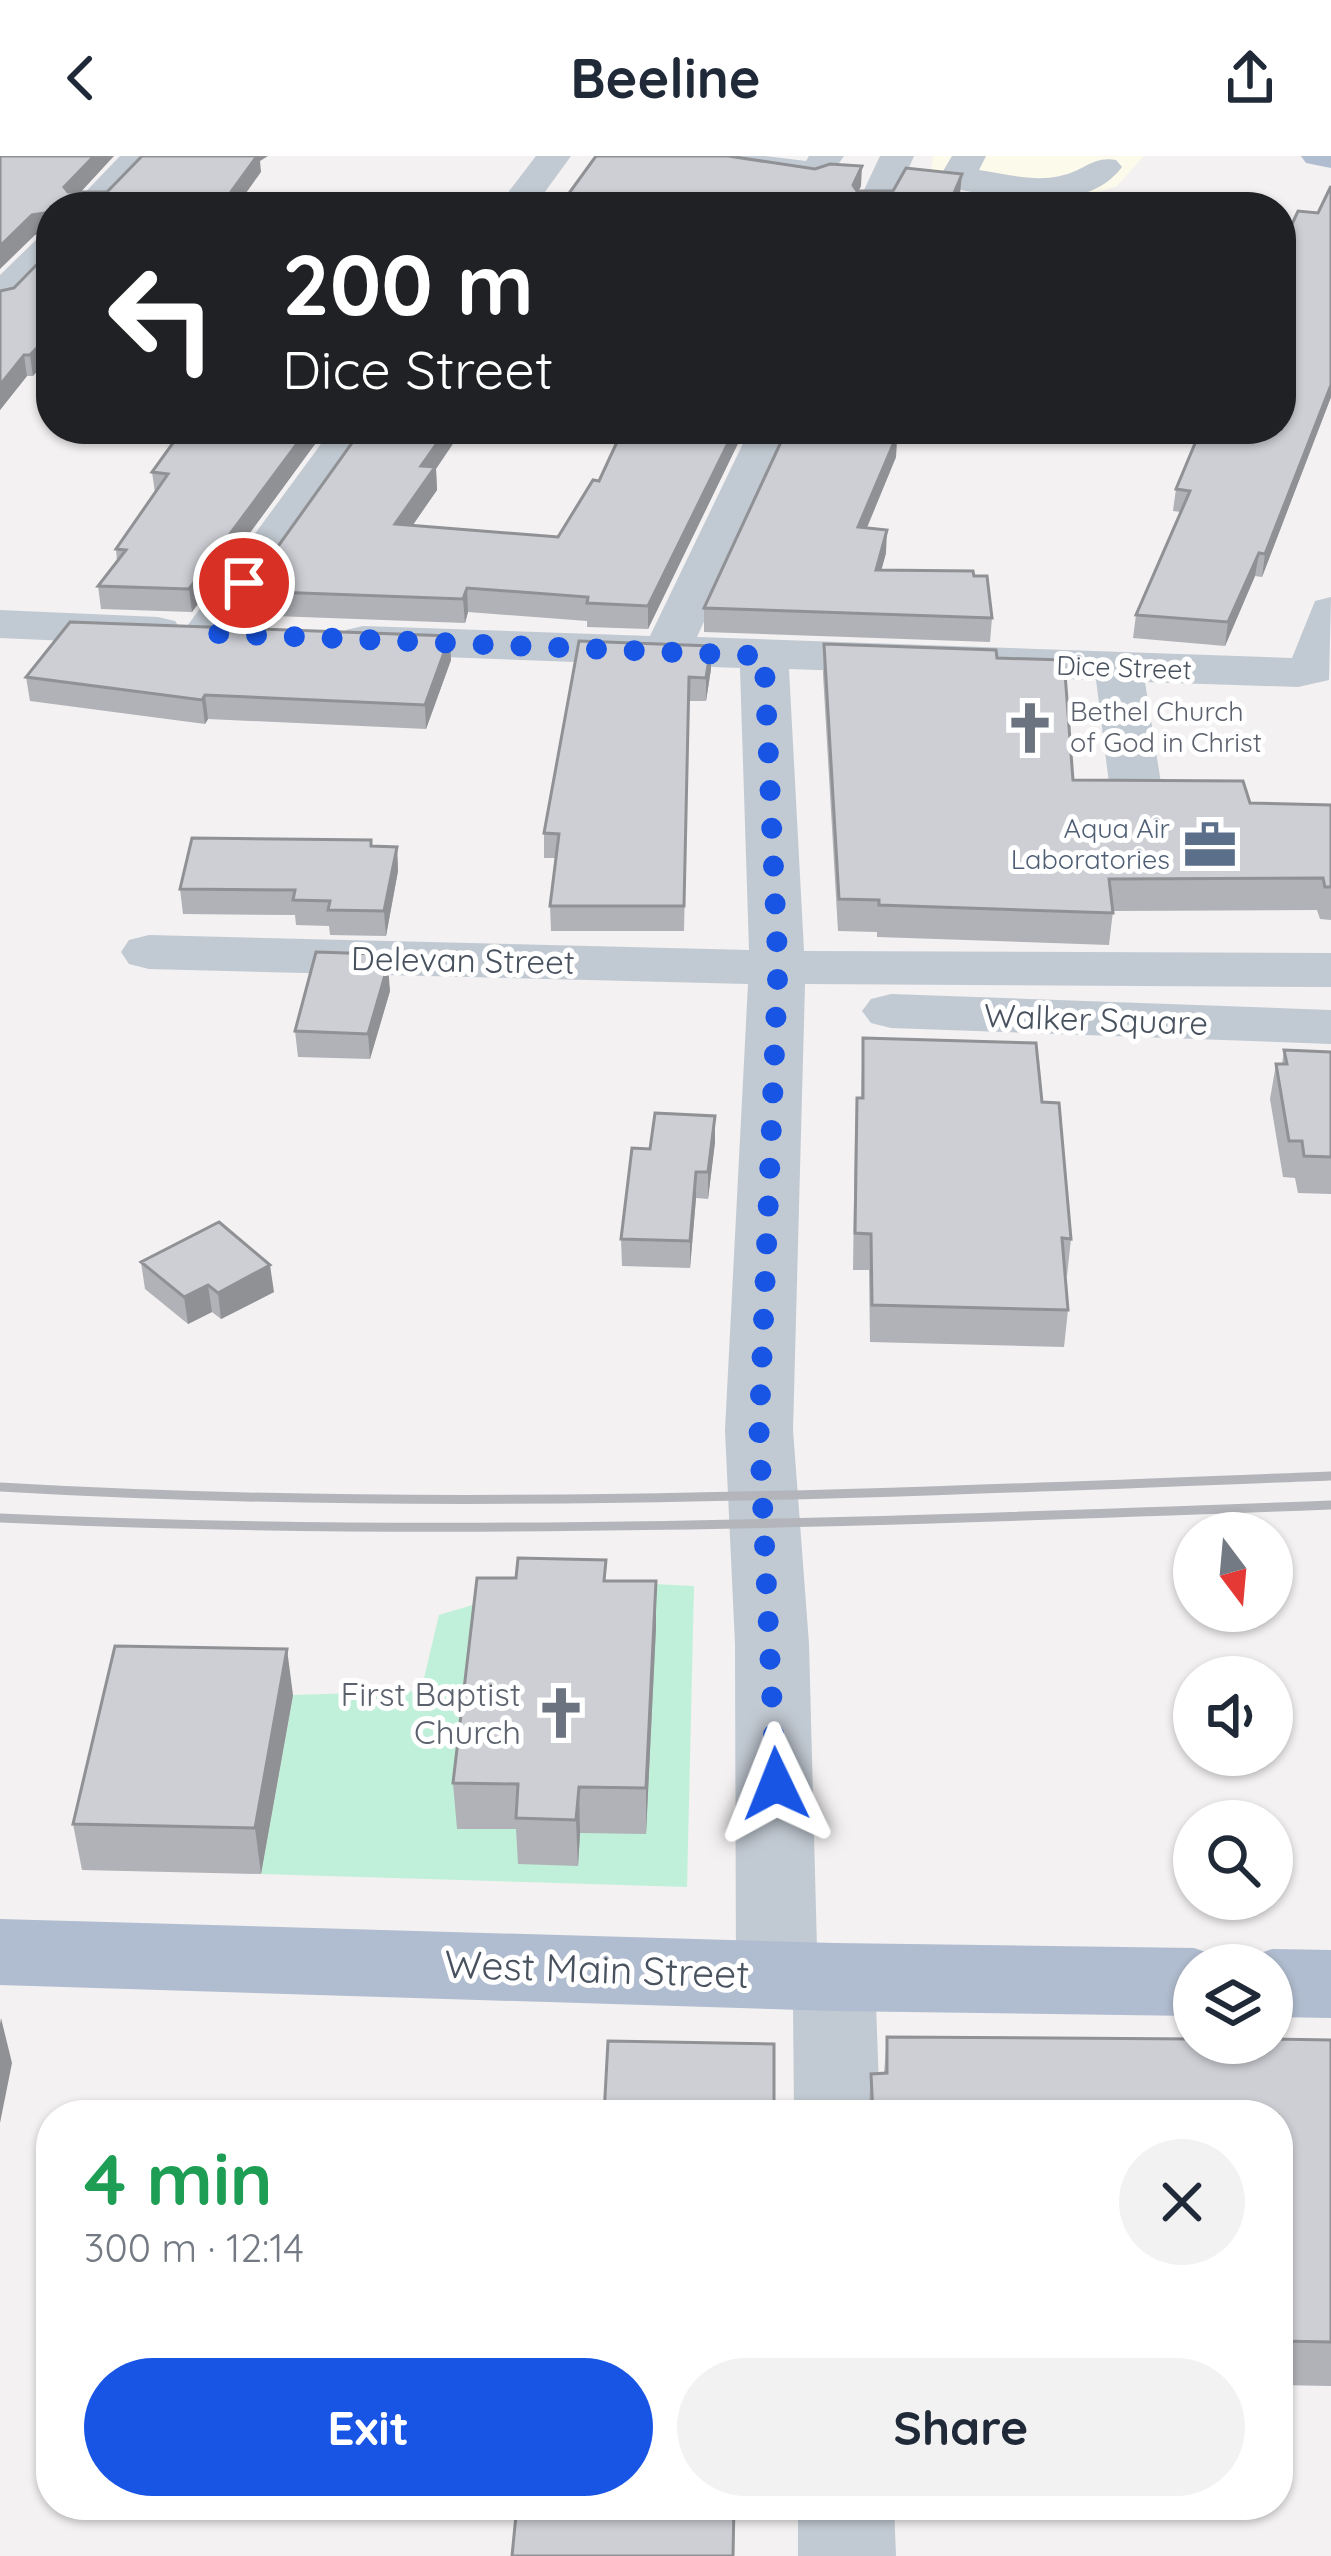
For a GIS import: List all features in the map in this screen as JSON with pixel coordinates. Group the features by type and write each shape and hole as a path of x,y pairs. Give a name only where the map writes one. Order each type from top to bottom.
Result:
{"main road":[{"path":"1318,156 1331,158"},
{"name":"West Main Street","path":"0,1952 806,1976 1173,1982"},
{"path":"1293,1983 1331,1984"}],"street":[{"path":"104,192 140,156"},
{"path":"526,192 554,156"},
{"path":"684,156 815,172 827,156"},
{"path":"881,192 897,156"},
{"path":"969,156 957,178 1064,190 1088,183 1110,161"},
{"path":"1030,156 1110,161"},
{"path":"0,297 36,261"},
{"path":"0,624 229,634 344,444"},
{"path":"666,652 764,444"},
{"name":"Dice Street","path":"321,638 1298,673 1312,670 1331,611"},
{"path":"764,656 778,967 759,1430 772,1667 806,1976 834,2100"},
{"path":"1120,668 1135,783"},
{"name":"Delevan Street","path":"149,952 778,967 1331,970"},
{"name":"Walker Square","path":"861,1010 1331,1028"},
{"path":"846,2520 847,2556"}],"shaded area":[{"path":"933,156 1144,156 1116,187 1098,192 928,187"}],"green space":[{"path":"634,1583 694,1586 687,1887 261,1874 293,1695 421,1691 439,1615 516,1592"}],"building":[{"path":"0,156 94,156 64,187 68,192 36,192 36,214 0,246"},
{"path":"142,156 257,156 231,192 107,192"},
{"path":"596,156 728,156 815,169 830,164 862,166 853,185 857,191 893,191 906,168 962,174 954,192 570,192"},
{"path":"1331,186 1331,385 1265,554 1259,553 1228,622 1136,615 1190,491 1176,489 1195,444 1296,444 1296,215 1298,211 1318,213"},
{"path":"36,265 36,349 24,355 0,385 0,291 14,288"},
{"path":"172,444 297,444 189,589 98,586 126,550 116,549 168,474 152,472"},
{"path":"351,444 436,444 421,466 435,467 395,524 558,537 593,480 599,481 616,444 728,444 648,606 467,588 463,599 246,591"},
{"path":"780,444 893,444 858,527 887,530 876,570 973,571 974,576 987,576 992,618 704,608"},
{"path":"70,622 450,636 425,705 205,695 202,700 26,677"},
{"path":"579,641 711,646 706,678 689,677 684,906 550,906 559,834 544,833"},
{"path":"824,644 996,650 997,658 1064,660 1073,780 1243,781 1250,803 1331,805 1331,887 1325,887 1323,878 1109,879 1113,913 879,905 879,900 839,899"},
{"path":"192,838 371,840 371,846 397,847 384,911 328,910 330,901 293,900 295,890 180,889"},
{"path":"316,952 376,954 375,959 383,959 381,965 388,965 368,1034 295,1031"},
{"path":"863,1038 1036,1043 1042,1102 1059,1103 1071,1239 1062,1238 1068,1310 872,1305 871,1234 855,1233"},
{"path":"1284,1050 1331,1052 1331,1157 1304,1156 1302,1141 1289,1141 1276,1064 1287,1064"},
{"path":"655,1113 715,1116 708,1172 696,1172 690,1241 621,1239 632,1148 650,1149"},
{"path":"219,1222 270,1265 218,1293 208,1285 184,1297 141,1262"},
{"name":"First Baptist Church","path":"518,1558 606,1560 604,1581 656,1581 646,1788 579,1787 576,1820 516,1818 518,1784 453,1783 477,1578 516,1578"},
{"path":"115,1646 287,1649 255,1828 73,1824"},
{"path":"887,2037 1173,2039 1173,2064 1293,2064 1293,2039 1331,2040 1331,2342 1293,2341 1293,2100 872,2100 871,2074 887,2073"},
{"path":"608,2041 774,2044 774,2100 605,2100"},
{"path":"516,2520 734,2520 733,2556 512,2556"}],"railway":[{"path":"0,1487 333,1499 666,1498 1331,1476"},
{"path":"0,1518 499,1527 832,1522 1331,1505"}],"place":[{"name":"Bethel Church of God in Christ","path":"1030,728"},
{"name":"Aqua Air Laboratories","path":"1210,845"},
{"name":"First Baptist Church","path":"561,1713"}],"route":[{"path":"244,583 206,633 764,656 778,967 759,1430 776,1784"}]}
